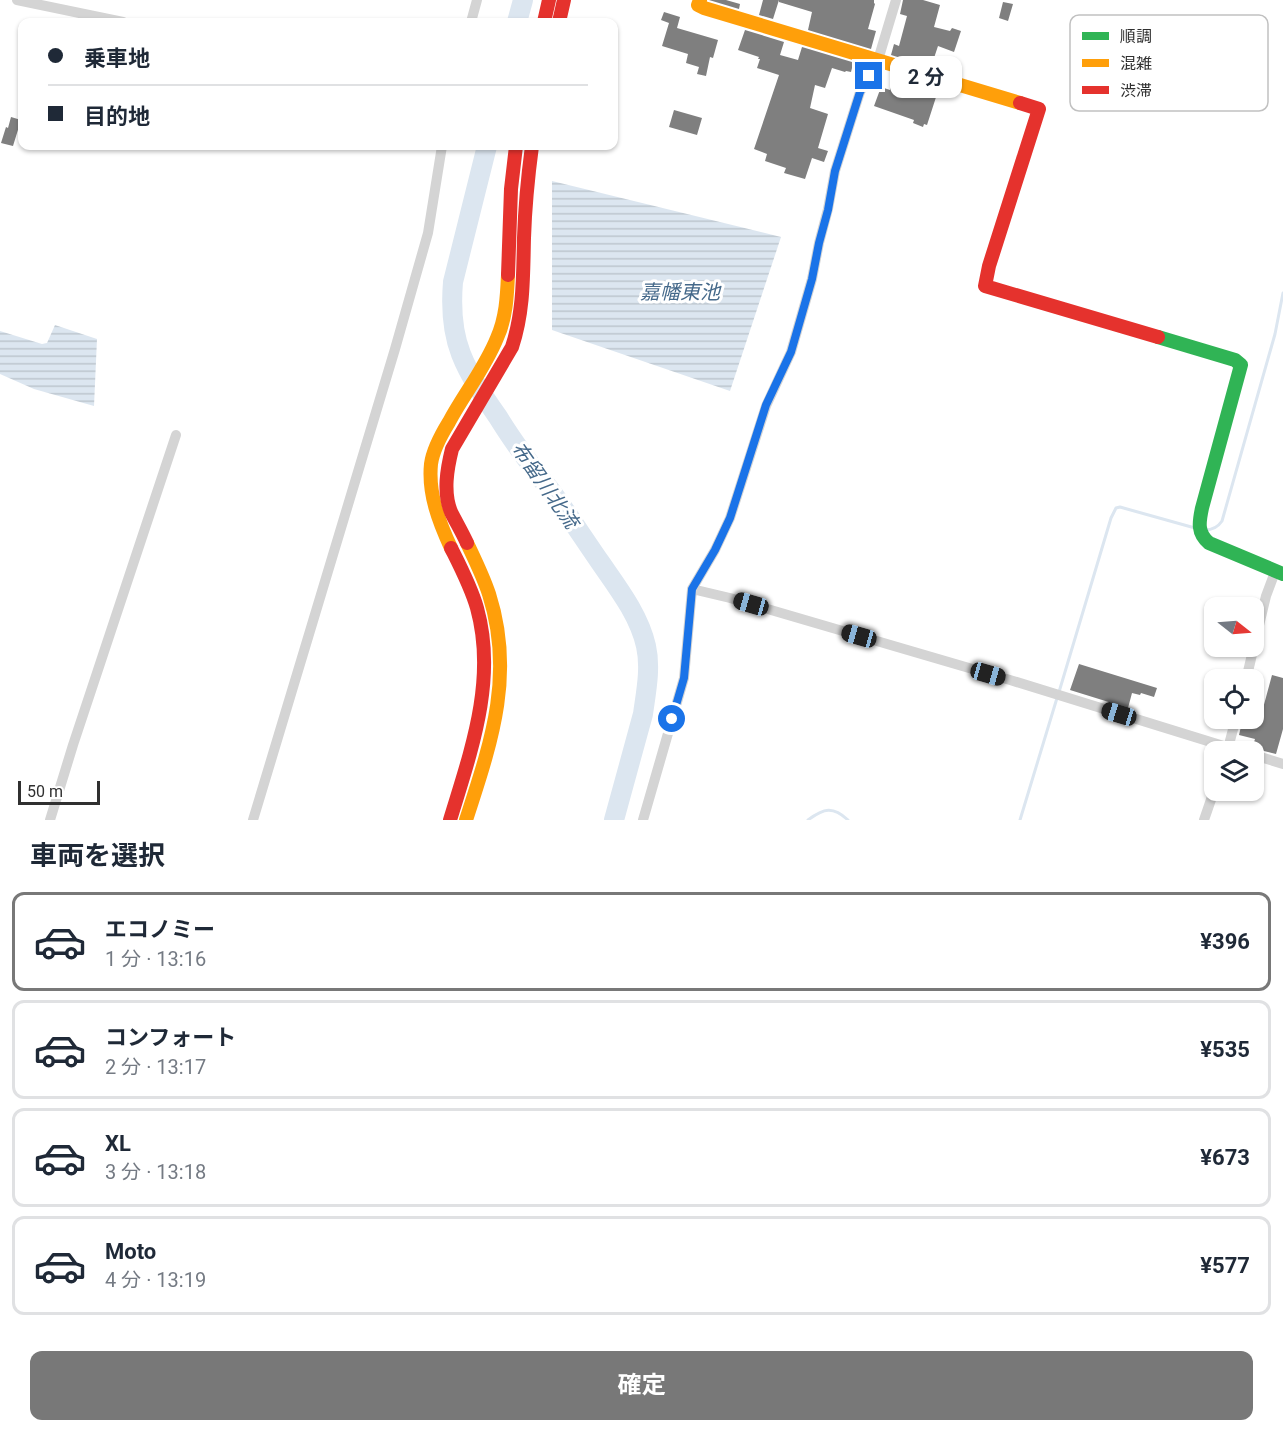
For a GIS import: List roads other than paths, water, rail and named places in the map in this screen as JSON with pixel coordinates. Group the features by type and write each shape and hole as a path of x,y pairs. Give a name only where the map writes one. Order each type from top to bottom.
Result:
{"street":[{"path":"17,0 104,18"},
{"path":"472,18 477,0"},
{"path":"545,18 549,0"},
{"path":"560,18 564,0"},
{"path":"700,0 698,5 704,8 1039,109 1001,223 985,286 1235,360 1241,365 1202,508 1199,532 1209,543 1279,573 1264,604"},
{"path":"644,820 684,678 692,589 715,550 730,518 766,405 791,352 812,279 835,171 860,92 878,60 896,0"},
{"path":"253,820 428,233 441,150"},
{"path":"450,820 474,747 483,704 485,670 482,633 476,607 465,577 439,523 432,500 431,466 437,444 495,344 502,324 507,292 508,220 516,150"},
{"path":"466,820 490,742 501,679 498,634 493,610 485,584 450,507 447,483 448,464 452,449 512,347 519,331 522,314 524,225 532,150"},
{"path":"50,820 176,435"},
{"path":"692,589 730,598 1010,680 1204,742"},
{"path":"1264,758 1283,764"},
{"path":"1204,820 1211,801"}],"water":[{"name":"嘉幡東池","path":"552,181 781,237 730,391 552,330"},
{"path":"55,325 97,339 94,406 34,389 0,374 0,331 42,344 47,343"}],"waterway":[{"name":"布留川北流","path":"518,18 523,0"},
{"name":"布留川北流","path":"486,150 453,282 454,327 458,345 478,387 621,592 643,635 648,663 643,714 614,820"},
{"path":"1205,530 1215,528 1222,521 1275,334 1283,293"},
{"path":"1059,692 1111,518 1116,508 1120,507 1195,528"},
{"path":"1020,820 1057,698"},
{"path":"808,820 828,810 838,812 848,820"}]}
